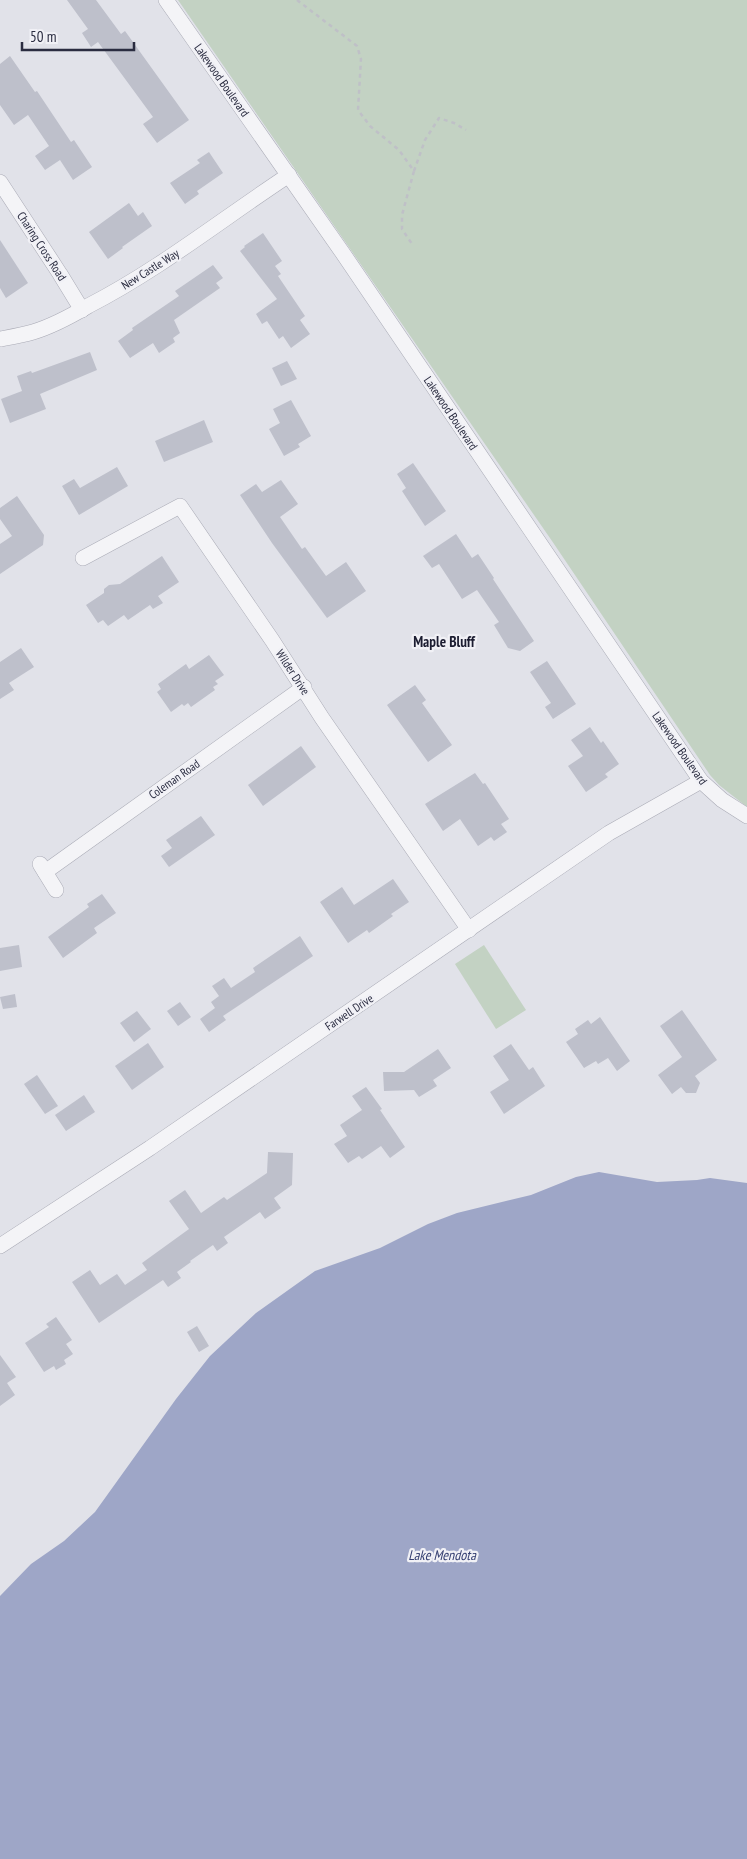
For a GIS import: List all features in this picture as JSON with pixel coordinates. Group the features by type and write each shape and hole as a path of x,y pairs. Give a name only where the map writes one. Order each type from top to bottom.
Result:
{"street":[{"name":"Lakewood Boulevard","path":"166,0 289,176 701,781 722,800 747,816"},
{"name":"New Castle Way","path":"0,339 33,332 57,323 139,278 172,257 236,210 289,176"},
{"name":"Charing Cross Road","path":"0,182 82,310"},
{"name":"Wilder Drive","path":"83,558 180,506 304,688 322,718 469,930"},
{"name":"Coleman Road","path":"56,890 43,868 304,688"},
{"name":"Farwell Drive","path":"0,1246 92,1187 609,833 701,781"}],"path":[{"path":"297,0 357,46 361,59 358,110 370,126 399,150 414,171"},
{"path":"412,244 402,229 402,214 425,140 439,118 454,122 466,130"}],"green space":[{"path":"178,0 747,0 747,807 719,785 710,775 552,541"},
{"path":"484,945 526,1010 496,1029 455,964"}],"water":[{"name":"Lake Mendota","path":"599,1172 657,1182 710,1178 747,1183 747,1859 0,1859 0,1596 31,1564 64,1541 95,1512 176,1399 210,1356 256,1313 315,1271 380,1248 428,1224 457,1213 531,1195 576,1177"}],"building":[{"path":"67,0 96,0 121,34 125,31 189,120 157,143 143,124 153,117 98,42 91,47 82,33 88,29"},
{"path":"10,56 35,92 37,91 71,142 74,140 92,167 73,180 60,160 45,170 35,156 49,146 28,115 14,125 0,105 0,64"},
{"path":"209,152 223,173 197,191 199,194 185,204 170,183 200,163 197,160"},
{"path":"129,203 138,216 143,212 152,226 108,259 89,232"},
{"path":"263,233 282,261 275,266 281,274 278,276 305,316 300,320 310,334 291,348 283,336 279,339 267,321 262,324 256,314 277,299 240,251"},
{"path":"0,240 28,283 6,298 0,288"},
{"path":"213,265 223,278 216,283 220,288 174,320 180,333 173,338 175,342 159,353 153,343 130,358 118,341 133,330 132,328 179,296 175,291"},
{"path":"90,352 97,370 40,394 46,409 10,423 1,399 22,391 17,376 31,371 32,373"},
{"path":"287,361 297,379 281,386 272,368"},
{"path":"291,400 311,436 298,444 300,447 284,456 269,429 280,423 273,409"},
{"path":"204,420 213,442 164,462 155,441"},
{"path":"413,463 446,511 425,526 402,491 406,488 397,474"},
{"path":"117,467 128,486 79,515 62,486 74,479 80,488"},
{"path":"281,480 298,504 280,517 302,549 305,547 326,576 346,562 366,591 327,618 272,543 240,495 256,484 262,492"},
{"path":"17,496 44,535 43,545 0,574 0,544 12,536 0,519 0,508"},
{"path":"456,534 472,558 478,554 534,641 520,651 508,648 494,625 499,622 477,590 462,599 439,564 432,568 423,556"},
{"path":"162,556 179,582 158,596 163,603 153,609 150,605 128,620 124,615 108,626 103,620 98,623 86,605 104,593 104,589 109,585 120,584"},
{"path":"21,648 34,667 9,683 14,690 0,699 0,662"},
{"path":"209,655 224,675 215,681 218,684 213,687 215,690 191,707 188,703 184,706 182,704 171,712 157,692 161,689 158,684 186,664 189,669"},
{"path":"547,661 576,704 553,719 545,707 551,703 530,672"},
{"path":"415,685 426,700 422,703 452,745 428,762 387,705"},
{"path":"590,727 601,743 603,741 619,764 605,774 608,777 586,792 568,766 583,756 571,740"},
{"path":"301,746 316,767 263,806 248,785"},
{"path":"475,773 483,784 485,783 509,819 501,824 507,832 494,841 491,837 478,846 460,819 443,831 425,804"},
{"path":"201,816 215,835 169,867 161,856 172,848 166,840"},
{"path":"393,879 409,902 391,914 393,916 369,933 367,930 348,943 320,902 342,887 354,905"},
{"path":"102,894 116,913 94,928 97,933 63,958 48,937 89,907 87,904"},
{"path":"300,936 313,956 223,1016 226,1020 209,1032 200,1019 215,1008 211,1002 219,996 212,986 224,978 231,988 255,972 253,968"},
{"path":"19,945 22,967 0,971 0,948"},
{"path":"15,994 17,1007 3,1009 0,997"},
{"path":"180,1002 191,1017 178,1026 167,1011"},
{"path":"682,1010 717,1060 695,1076 700,1083 696,1093 686,1093 681,1087 672,1094 658,1075 682,1057 660,1026"},
{"path":"137,1011 151,1029 134,1042 120,1023"},
{"path":"600,1017 630,1061 617,1071 608,1058 598,1064 596,1061 584,1068 566,1042 578,1034 575,1029 588,1020 591,1024"},
{"path":"148,1043 164,1067 132,1090 115,1066"},
{"path":"511,1044 529,1070 533,1067 545,1086 504,1114 490,1092 509,1080 493,1056"},
{"path":"438,1049 451,1068 433,1080 437,1086 419,1097 414,1090 384,1091 383,1072 404,1072"},
{"path":"37,1075 58,1106 45,1114 24,1084"},
{"path":"366,1087 405,1147 390,1158 381,1146 362,1159 359,1156 348,1163 334,1144 347,1136 340,1125 362,1110 352,1096"},
{"path":"84,1095 95,1112 66,1131 55,1115"},
{"path":"268,1152 293,1153 292,1185 274,1198 281,1208 265,1219 260,1212 224,1237 228,1243 217,1251 213,1245 190,1261 177,1272 181,1278 168,1287 163,1280 99,1323 72,1282 90,1270 100,1285 117,1274 125,1285 147,1270 142,1263 189,1229 169,1201 185,1190 201,1213 224,1197 227,1200 267,1173"},
{"path":"56,1317 72,1340 66,1344 73,1354 64,1360 66,1364 56,1370 54,1366 44,1372 25,1343 49,1327 46,1324"},
{"path":"197,1326 209,1346 199,1352 187,1332"},
{"path":"0,1355 16,1377 7,1383 15,1395 0,1406"}],"district":[{"name":"Maple Bluff","path":"444,641"}]}
